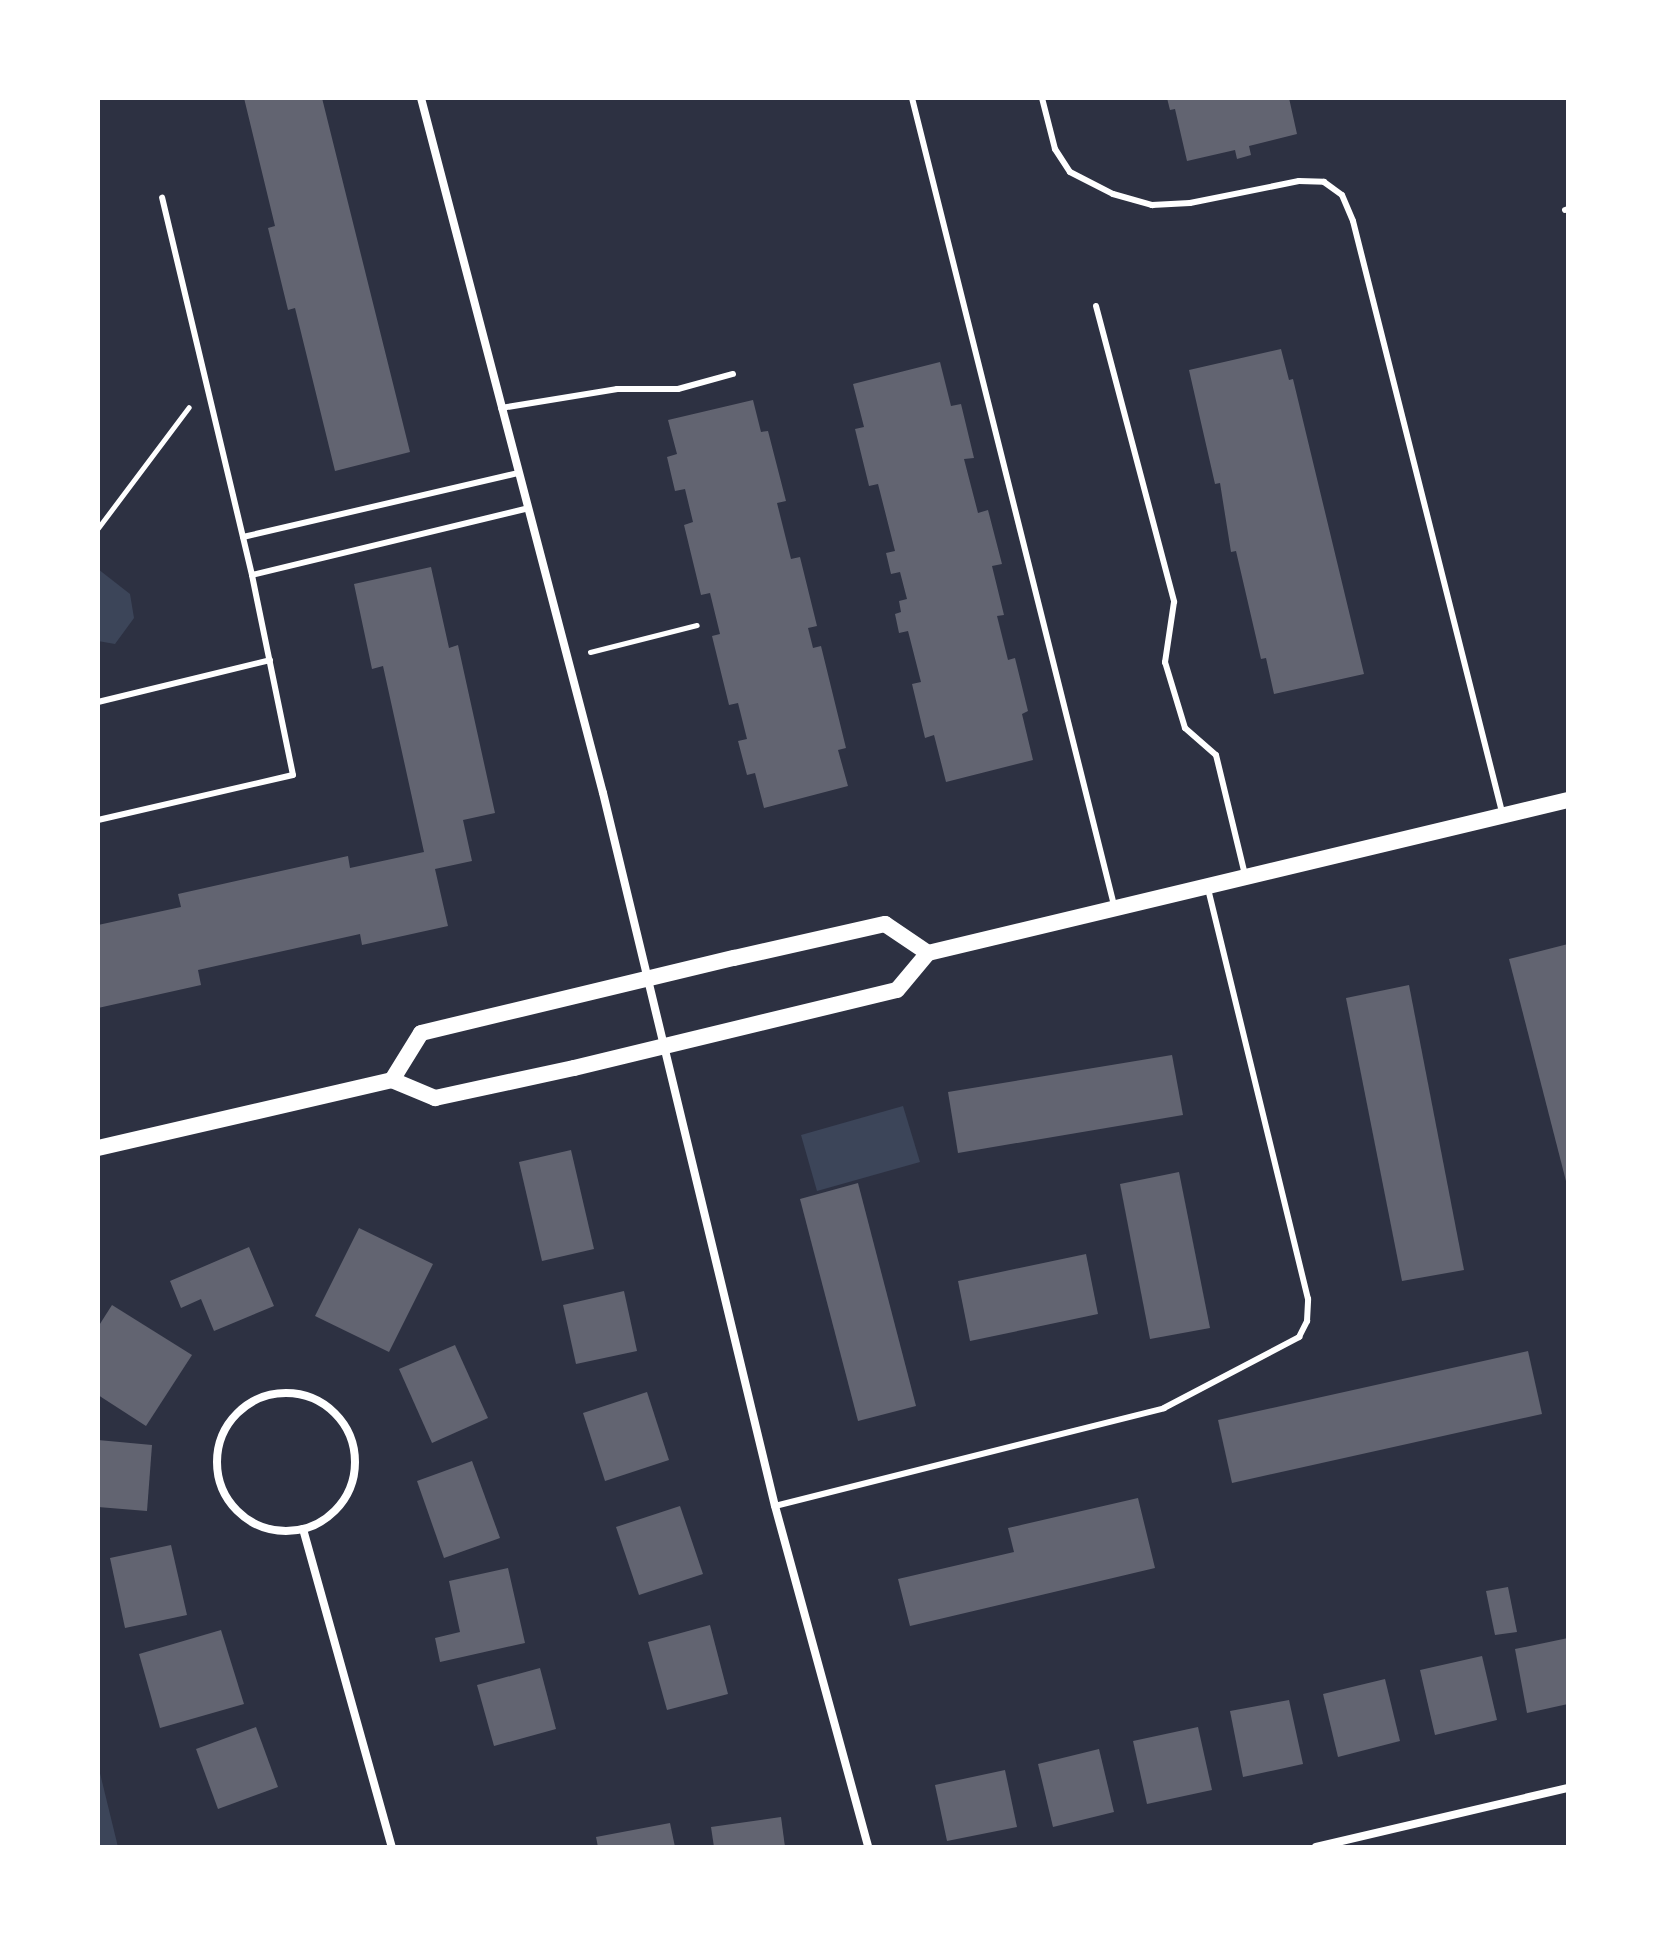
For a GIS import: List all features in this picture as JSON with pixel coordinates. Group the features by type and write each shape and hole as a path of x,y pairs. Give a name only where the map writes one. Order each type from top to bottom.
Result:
{"main road":[{"path":"98,1148 392,1080 435,1098 662,1046 897,990 928,953 1568,800"},
{"path":"392,1080 421,1033 646,979 885,924 928,953"}],"street":[{"path":"421,98 568,658 775,1506 868,1847"},
{"path":"301,1393 327,1405 346,1425 355,1448 354,1479 344,1501 324,1521 303,1529 273,1531 250,1522 231,1506 219,1485 215,1465 218,1441 237,1411 269,1394 301,1393"},
{"path":"303,1529 392,1847"},
{"path":"1316,1847 1346,1844 1568,1788"}],"lane":[{"path":"912,98 1115,908"},
{"path":"1042,98 1055,149 1070,172 1113,194 1152,205 1190,203 1299,181 1324,182 1342,195 1353,221 1503,816"},
{"path":"98,820 293,775 252,575 162,198"},
{"path":"1096,306 1174,602 1165,662 1185,728 1216,755 1246,878"},
{"path":"501,408 617,389 678,389 733,374"},
{"path":"243,537 519,473"},
{"path":"252,575 528,508"},
{"path":"98,702 270,660"},
{"path":"775,1506 1164,1408 1299,1337 1307,1321 1308,1299 1207,886"}],"path":[{"path":"98,528 207,383"},
{"path":"568,658 697,625"}],"shaded area":[{"path":"98,569 130,594 134,618 115,644 98,641"},
{"path":"903,1106 920,1162 817,1191 801,1135"},
{"path":"98,1765 118,1847 98,1847"}],"building":[{"path":"244,98 322,98 410,452 335,471 295,308 288,310 268,228 275,226"},
{"path":"1167,98 1289,98 1297,134 1249,146 1251,155 1237,159 1235,150 1187,161 1175,109 1170,110"},
{"path":"1281,349 1289,380 1293,379 1364,674 1274,694 1266,658 1261,659 1236,551 1231,552 1220,483 1215,484 1189,370"},
{"path":"940,362 951,406 961,404 974,458 964,459 978,513 988,510 1002,564 992,566 1004,615 997,616 1008,660 1015,658 1028,711 1022,714 1033,760 946,782 934,735 925,738 912,684 921,682 908,631 899,633 895,614 901,612 899,601 907,599 900,572 891,574 886,553 895,551 878,484 869,486 855,429 864,427 853,384"},
{"path":"753,400 761,432 768,431 786,501 777,503 791,559 800,557 817,626 808,628 813,648 821,646 846,748 838,750 848,786 764,808 755,773 747,775 738,741 747,739 738,703 729,705 712,636 720,634 710,593 701,595 684,525 693,522 685,489 675,491 667,457 677,454 668,420"},
{"path":"431,567 449,648 458,645 495,813 463,820 472,861 435,869 448,926 362,945 360,934 198,970 201,985 98,1008 98,925 181,907 178,894 348,856 350,868 424,852 383,666 372,669 354,584"},
{"path":"1568,944 1568,1184 1567,1185 1509,959"},
{"path":"1409,985 1464,1270 1402,1281 1346,998"},
{"path":"1172,1055 1183,1115 958,1153 948,1092"},
{"path":"571,1150 594,1249 542,1261 519,1162"},
{"path":"1179,1172 1210,1328 1150,1339 1120,1184"},
{"path":"858,1183 916,1406 858,1421 800,1199"},
{"path":"359,1228 433,1264 389,1352 315,1316"},
{"path":"249,1247 274,1306 214,1331 201,1299 181,1308 170,1281"},
{"path":"1086,1254 1098,1314 970,1341 958,1281"},
{"path":"624,1291 637,1351 576,1364 563,1305"},
{"path":"112,1305 192,1355 146,1426 98,1395 98,1327"},
{"path":"455,1345 488,1418 432,1443 399,1369"},
{"path":"1528,1351 1542,1414 1232,1483 1218,1420"},
{"path":"647,1392 669,1460 605,1481 583,1413"},
{"path":"98,1440 152,1445 147,1511 98,1507"},
{"path":"472,1461 500,1538 444,1558 417,1481"},
{"path":"1138,1498 1155,1568 910,1626 898,1579 1014,1552 1008,1528"},
{"path":"680,1506 703,1574 639,1595 616,1527"},
{"path":"171,1545 187,1615 125,1628 110,1558"},
{"path":"508,1568 525,1643 440,1662 435,1638 460,1632 449,1581"},
{"path":"1508,1587 1517,1632 1495,1635 1486,1591"},
{"path":"710,1625 728,1694 667,1710 648,1642"},
{"path":"221,1630 244,1704 160,1728 139,1654"},
{"path":"1568,1638 1568,1704 1527,1713 1515,1649"},
{"path":"1482,1656 1497,1720 1435,1735 1420,1670"},
{"path":"540,1668 556,1729 494,1746 477,1685"},
{"path":"1385,1679 1400,1741 1338,1757 1323,1694"},
{"path":"1289,1700 1303,1764 1243,1777 1230,1711"},
{"path":"256,1727 278,1787 218,1809 196,1749"},
{"path":"1198,1727 1212,1790 1147,1804 1133,1741"},
{"path":"1099,1749 1114,1812 1053,1827 1038,1764"},
{"path":"1005,1770 1017,1827 947,1841 935,1785"},
{"path":"781,1817 785,1847 714,1847 711,1827"},
{"path":"670,1823 675,1847 598,1847 596,1837"}]}
